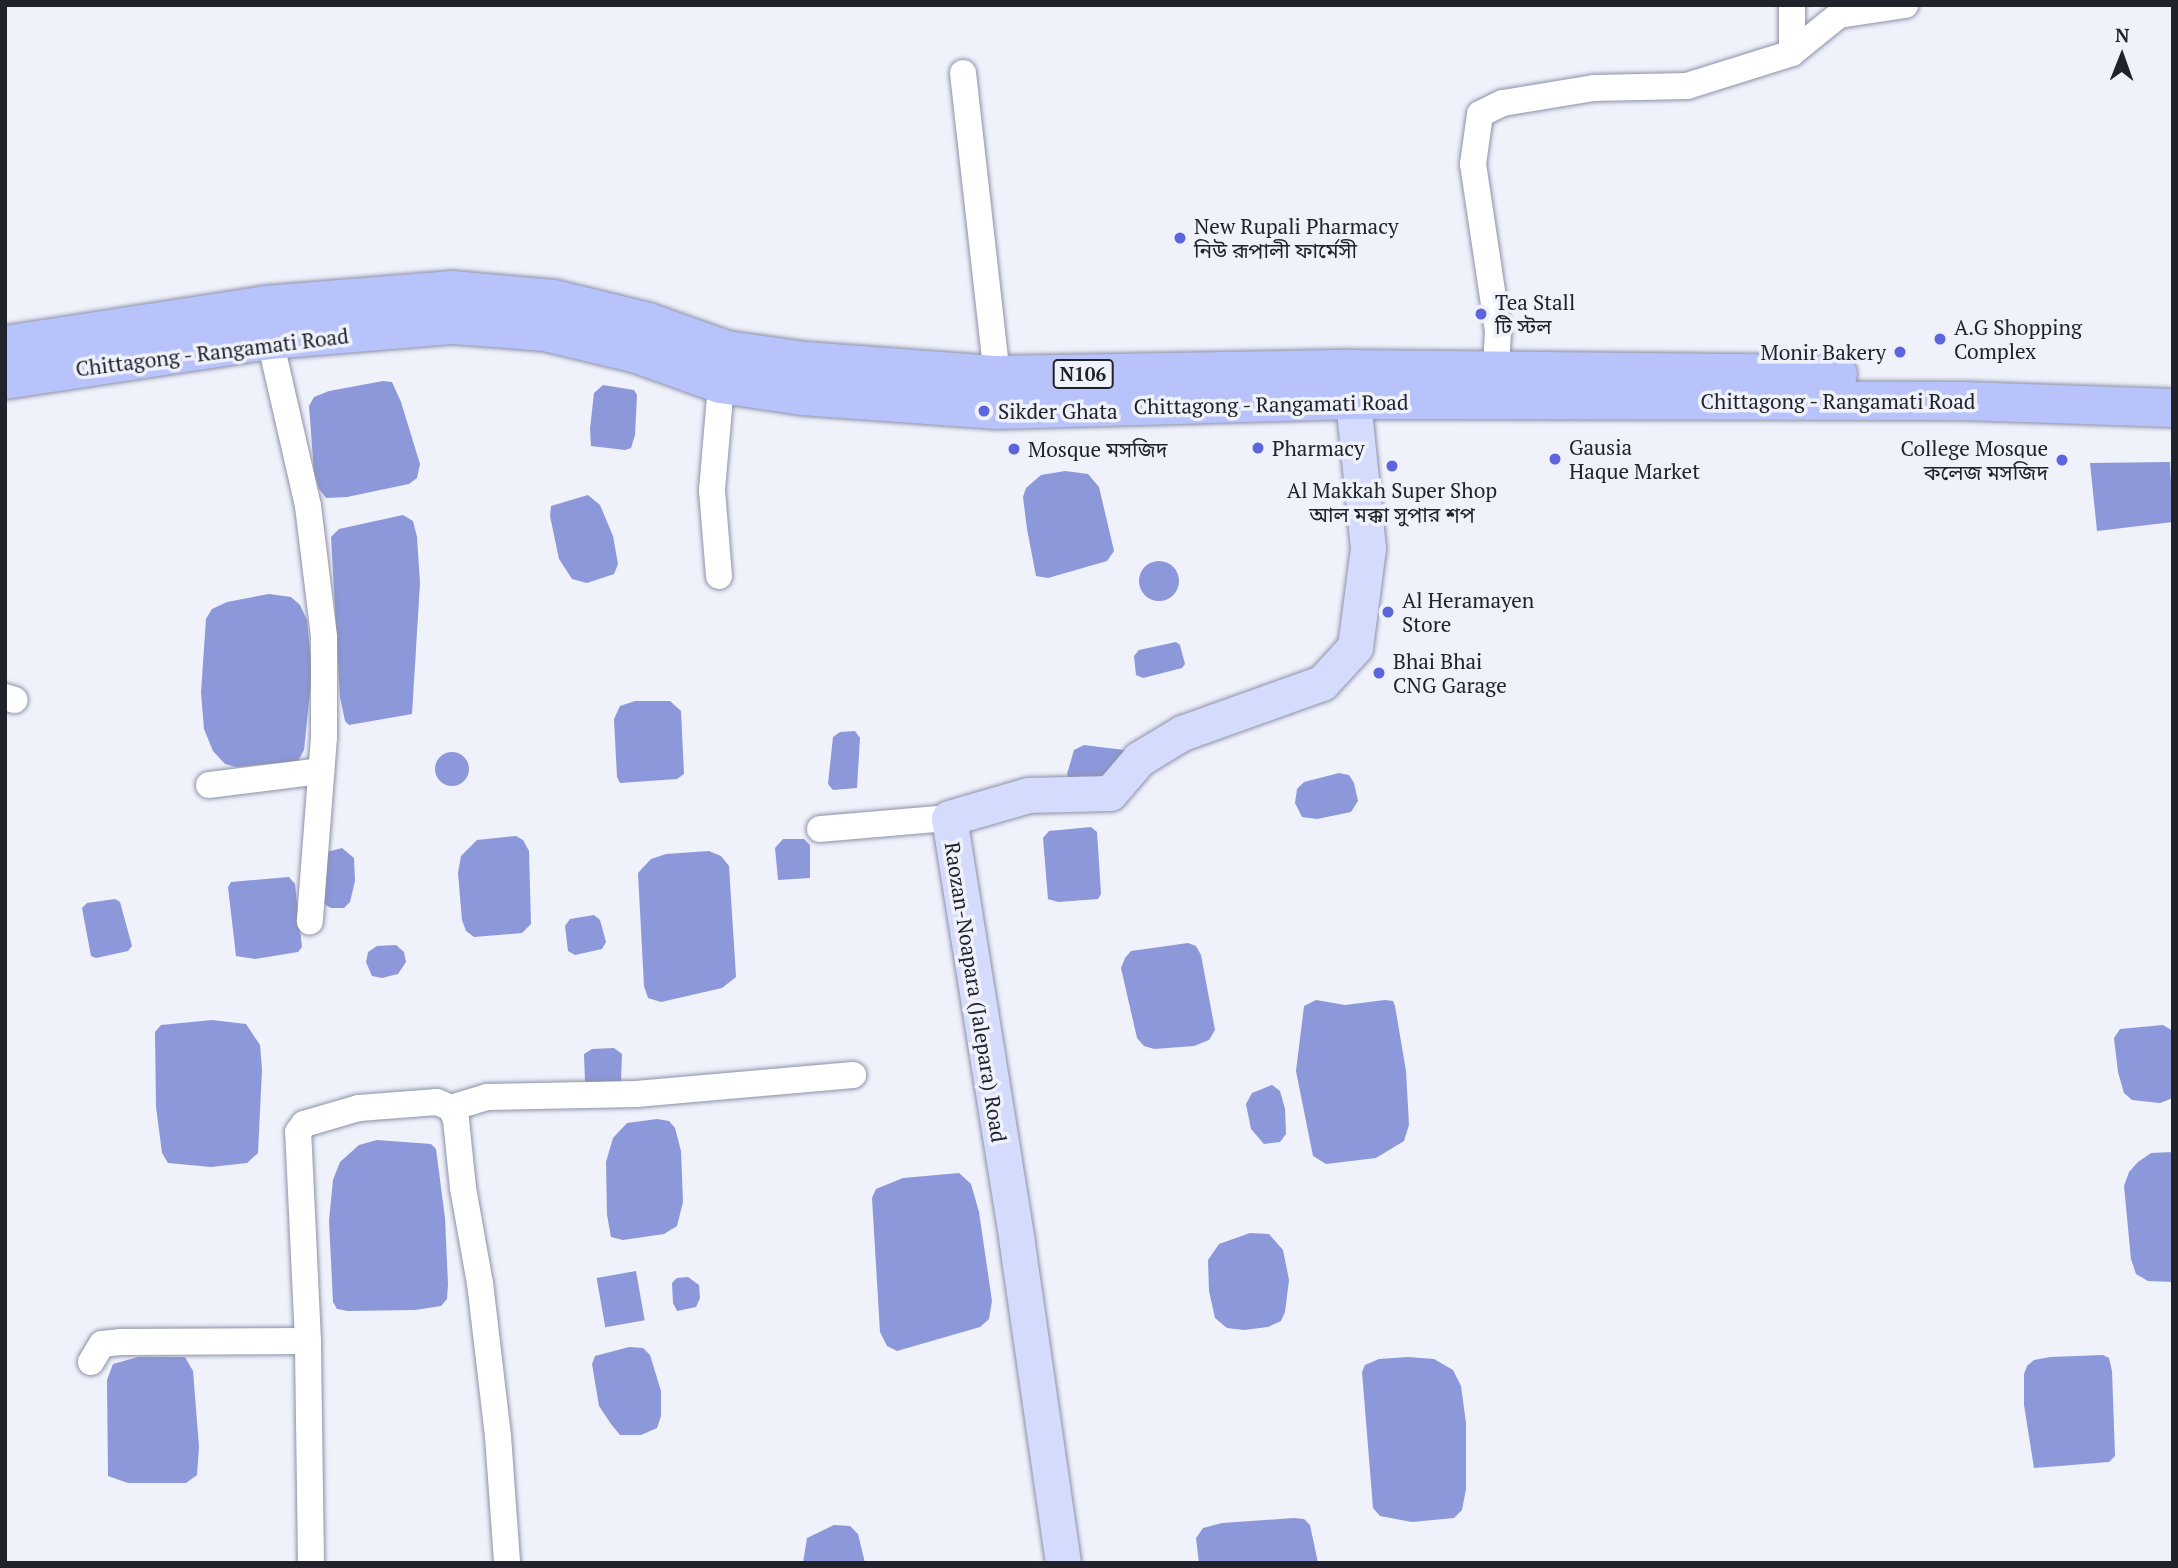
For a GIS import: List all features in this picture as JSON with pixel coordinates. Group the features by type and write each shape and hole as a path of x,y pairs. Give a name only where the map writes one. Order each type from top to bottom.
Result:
{"highway":[{"name":"Chittagong - Rangamati Road","path":"5,345 265,306 452,290 554,299 648,322 730,351 804,362 997,375 2173,408"},
{"name":"Chittagong - Rangamati Road","path":"5,380 270,340 430,326 502,326 545,332 637,354 721,384 802,396 997,410 1352,384 1496,369 2068,377 2173,383"}],"main road":[{"name":"Raozan-Noapara (Jalepara) Road","path":"1063,1563 1017,1242 948,818 1028,794 1110,793 1139,759 1182,733 1322,683 1355,647 1364,591 1368,548 1352,384"}],"street":[{"path":"1792,5 1792,53"},
{"path":"1496,369 1498,331 1473,164 1480,114 1503,103 1594,88 1687,86 1792,53 1839,15 1905,5"},
{"path":"962,73 997,375"},
{"path":"270,340 308,506 324,637 321,771 310,921"},
{"path":"719,576 712,490 721,384"},
{"path":"209,785 321,771"},
{"path":"820,829 948,818"},
{"path":"450,1108 487,1097 636,1094 853,1075"},
{"path":"311,1563 307,1341 298,1132 304,1124 359,1108 437,1102 450,1108 456,1121 463,1188 480,1283 498,1436 507,1563"},
{"path":"91,1362 102,1344 120,1342 307,1341"}],"water":[{"path":"383,381 392,382 401,402 420,464 417,478 409,484 347,497 326,498 319,489 314,472 309,406 314,397 329,391"},
{"path":"603,385 634,390 637,395 635,435 631,448 625,450 591,446 594,393"},
{"path":"2170,462 2173,522 2097,531 2090,463"},
{"path":"1065,471 1088,474 1099,487 1114,551 1107,561 1048,578 1036,576 1023,497 1026,488 1041,475"},
{"path":"588,495 600,505 613,536 618,564 614,574 587,583 572,579 559,559 550,516 551,506"},
{"path":"403,515 413,521 417,537 420,583 412,714 349,725 345,721 340,697 331,537 339,529"},
{"path":"1159,561 1173,567 1179,581 1173,595 1159,601 1145,595 1139,581 1145,567"},
{"path":"269,594 291,597 300,605 307,620 312,672 304,750 298,761 236,767 225,764 213,751 204,729 201,693 206,619 212,609 227,602"},
{"path":"1176,642 1180,645 1185,664 1182,668 1143,678 1136,675 1134,656 1139,650"},
{"path":"635,701 670,701 681,711 684,774 677,779 620,783 617,777 614,719 620,706"},
{"path":"855,731 860,738 857,788 833,790 828,784 833,737 840,732"},
{"path":"1084,745 1124,750 1109,775 1070,780 1067,774 1074,750"},
{"path":"452,752 464,757 469,769 464,781 452,786 440,781 435,769 440,757"},
{"path":"1339,773 1349,775 1354,783 1358,801 1351,812 1317,819 1302,817 1295,803 1297,789 1304,782"},
{"path":"1091,827 1097,832 1101,894 1098,899 1058,902 1048,899 1043,838 1049,831"},
{"path":"516,836 523,840 529,851 531,924 522,933 474,937 466,931 462,920 458,873 461,856 477,840"},
{"path":"783,839 804,839 810,845 810,878 778,880 775,848"},
{"path":"342,848 354,858 355,881 350,902 344,908 331,908 324,904 327,852"},
{"path":"709,851 721,856 729,866 736,977 722,988 661,1002 648,998 644,986 638,873 651,859 666,854"},
{"path":"289,877 295,884 302,947 298,952 255,959 236,956 228,887 231,882"},
{"path":"115,899 120,902 132,946 128,951 96,958 91,956 82,908 87,903"},
{"path":"594,915 600,920 606,942 602,949 575,955 568,951 565,926 570,919"},
{"path":"1188,943 1196,946 1201,955 1215,1030 1209,1040 1194,1046 1154,1049 1144,1046 1137,1038 1121,968 1125,958 1131,951"},
{"path":"396,945 404,952 406,962 398,974 382,978 372,976 366,962 368,952 377,946"},
{"path":"1316,1000 1345,1005 1385,1000 1393,1001 1395,1006 1406,1071 1409,1125 1404,1141 1376,1158 1326,1164 1313,1156 1296,1071 1304,1006"},
{"path":"212,1020 246,1024 260,1045 262,1069 258,1153 247,1163 211,1167 168,1163 162,1153 156,1107 155,1032 161,1025"},
{"path":"2163,1025 2173,1031 2173,1098 2160,1103 2132,1100 2124,1093 2118,1072 2114,1038 2120,1029"},
{"path":"614,1048 622,1054 621,1082 589,1088 585,1081 584,1054 592,1049"},
{"path":"1272,1085 1280,1091 1285,1109 1286,1134 1280,1142 1264,1144 1251,1129 1246,1104 1252,1093"},
{"path":"657,1119 669,1121 675,1128 681,1151 683,1202 677,1226 664,1234 623,1240 611,1237 607,1215 606,1162 613,1138 627,1123"},
{"path":"377,1140 431,1144 436,1149 445,1218 448,1284 447,1299 441,1306 415,1310 348,1311 337,1309 333,1302 329,1221 333,1180 340,1162 359,1145"},
{"path":"2173,1152 2173,1282 2148,1281 2136,1274 2131,1259 2124,1186 2129,1172 2138,1162 2151,1153"},
{"path":"959,1173 971,1184 979,1212 992,1301 989,1319 980,1327 897,1351 887,1346 880,1332 872,1198 876,1189 903,1178"},
{"path":"1250,1233 1269,1234 1283,1250 1289,1280 1285,1312 1281,1321 1268,1327 1244,1330 1227,1328 1215,1318 1209,1291 1208,1260 1219,1244"},
{"path":"636,1271 645,1320 605,1327 597,1278"},
{"path":"688,1277 699,1285 700,1298 696,1307 677,1311 673,1303 672,1283 677,1278"},
{"path":"629,1347 643,1348 650,1355 661,1391 661,1416 657,1428 641,1435 620,1435 611,1424 599,1406 592,1364 595,1356"},
{"path":"2103,1355 2109,1358 2112,1371 2115,1456 2109,1462 2034,1468 2024,1405 2024,1374 2027,1366 2034,1360 2050,1357"},
{"path":"138,1357 185,1357 193,1371 199,1447 197,1475 186,1483 128,1483 108,1476 107,1380 113,1364"},
{"path":"1379,1359 1434,1359 1453,1370 1461,1386 1466,1423 1466,1489 1462,1510 1454,1518 1412,1522 1380,1516 1373,1508 1362,1372 1365,1365"},
{"path":"1304,1519 1310,1525 1318,1563 1199,1563 1196,1538 1203,1528 1222,1523"},
{"path":"834,1525 850,1526 858,1534 865,1563 803,1563 807,1538"}],"place":[{"name":"New Rupali Pharmacy নিউ রূপালী ফার্মেসী","path":"1180,238"},
{"name":"Tea Stall টি স্টল","path":"1481,314"},
{"name":"A.G Shopping Complex","path":"1940,339"},
{"name":"Monir Bakery","path":"1900,352"},
{"name":"Sikder Ghata","path":"984,411"},
{"name":"Pharmacy","path":"1258,448"},
{"name":"Mosque মসজিদ","path":"1014,449"},
{"name":"Gausia Haque Market","path":"1555,459"},
{"name":"College Mosque কলেজ মসজিদ","path":"2062,460"},
{"name":"Al Makkah Super Shop আল মক্কা সুপার শপ","path":"1392,466"},
{"name":"Al Heramayen Store","path":"1388,612"},
{"name":"Bhai Bhai CNG Garage","path":"1379,673"}]}
